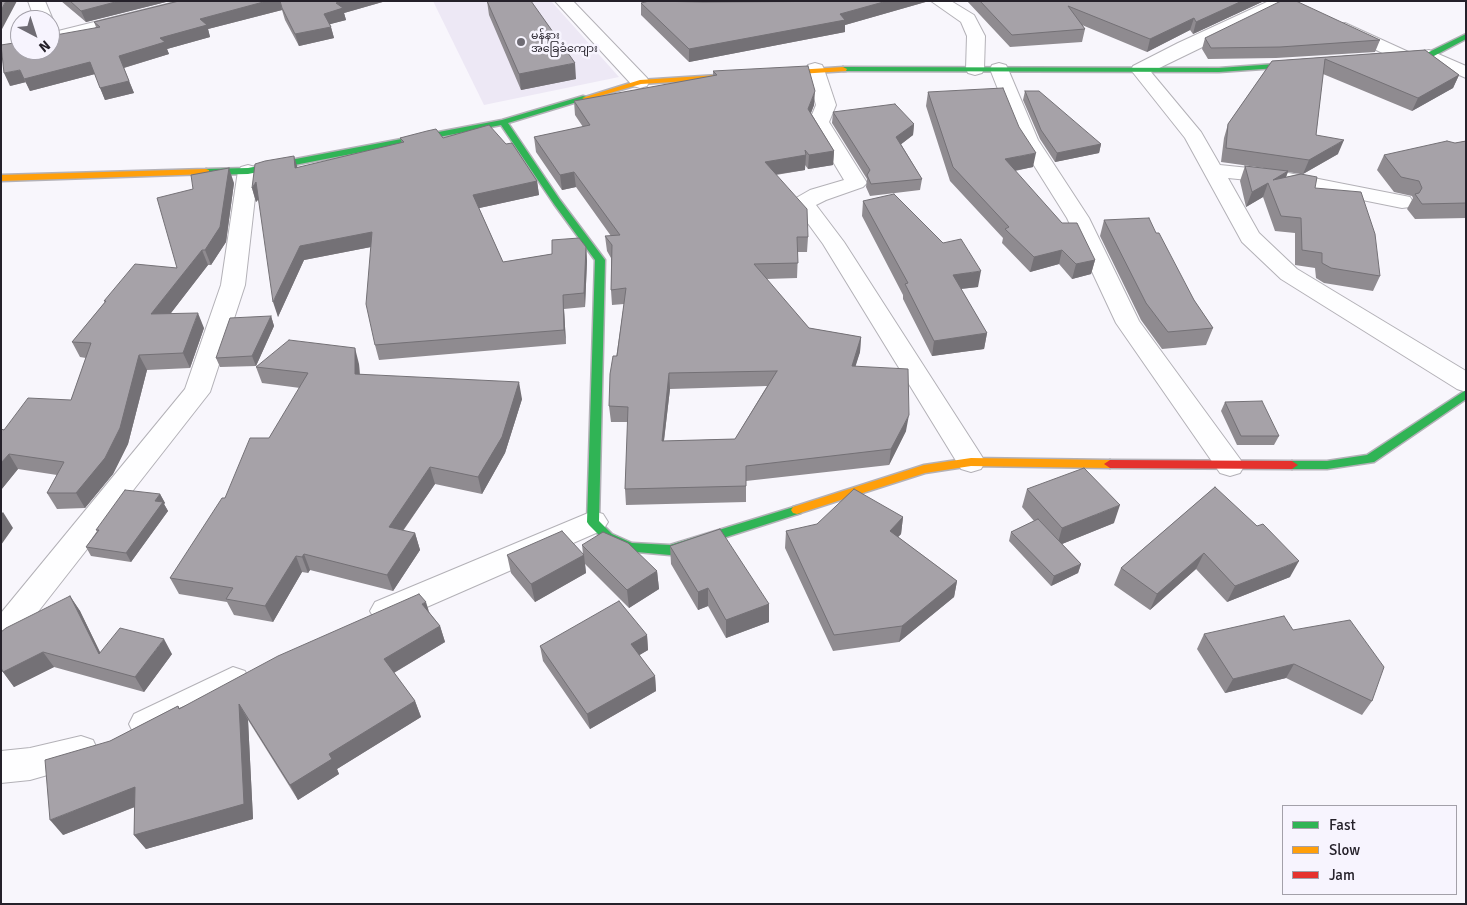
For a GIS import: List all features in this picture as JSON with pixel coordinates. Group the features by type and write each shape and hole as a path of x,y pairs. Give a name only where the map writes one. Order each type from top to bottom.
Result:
{"street":[{"path":"60,34 202,1"},
{"path":"563,1 640,82"},
{"path":"939,1 968,19 976,36 975,69"},
{"path":"1140,70 1184,47 1288,3"},
{"path":"1330,21 1407,58"},
{"path":"1387,59 1429,55 1466,36"},
{"path":"1429,55 1466,73"},
{"path":"1,178 248,172 503,122 640,82 815,69 1219,70 1318,63"},
{"path":"815,69 826,105 819,122 856,184 818,195 804,203 833,242 971,462"},
{"path":"999,69 1028,140 1078,218 1128,323 1230,466"},
{"path":"1140,70 1194,136 1250,237 1289,274 1466,383"},
{"path":"503,122 557,202 600,260 593,522 608,537 630,548 670,550 924,469 971,462 1230,466 1327,464 1370,458 1466,394"},
{"path":"1213,170 1278,177 1402,202"},
{"path":"1,636 197,392 233,285 248,172"},
{"path":"362,621 593,522"},
{"path":"1,767 30,764 116,739 256,669"}],"shaded area":[{"name":"မန်နား အခြေခံကျေား","path":"433,1 551,1 619,77 484,105"}],"building":[{"path":"1,1 6,1 1,10"},
{"path":"70,1 119,1 81,11"},
{"path":"179,1 267,1 200,19 207,25 160,38 165,42 119,56 129,81 100,88 90,62 24,79 20,70 4,73 1,45 10,44 10,60 60,60 60,34 100,27 94,22"},
{"path":"280,1 342,1 336,3 343,8 324,14 331,27 295,34"},
{"path":"487,1 531,1 575,63 519,74"},
{"path":"649,1 887,1 840,14 845,20 689,49 641,3"},
{"path":"980,1 1242,1 1196,22 1194,18 1150,39 1068,6 1085,29 1012,35"},
{"path":"1281,1 1296,1 1380,40 1280,47 1211,48 1205,38"},
{"path":"1425,50 1459,75 1418,98 1325,59 1316,135 1344,140 1309,160 1226,148 1228,124 1272,61"},
{"path":"808,66 815,91 808,109 834,151 809,155 805,150 806,155 765,162 807,209 808,237 797,237 798,263 754,264 809,328 861,337 852,366 908,369 909,415 891,449 746,466 746,486 625,489 628,407 609,406 610,374 613,356 617,356 626,288 611,290 612,245 605,236 620,235 574,172 560,175 534,137 590,125 574,101 717,75 713,71","holes":["777,371 735,439 662,441 669,373"]},
{"path":"1003,88 1019,127 1036,153 1005,159 1062,223 1077,223 1095,260 1076,264 1062,250 1034,257 1005,229 1009,227 953,167 928,92"},
{"path":"1025,91 1039,91 1101,144 1057,153 1041,130"},
{"path":"895,104 914,124 896,137 922,179 871,184 867,175 870,170 833,112"},
{"path":"489,125 506,144 512,143 537,181 473,195 503,262 552,254 552,240 579,238 586,247 584,293 563,295 564,330 375,345 366,304 372,232 300,246 273,302 256,182 252,188 255,164 294,156 295,168 404,142 400,138 436,129 443,138"},
{"path":"1447,141 1455,143 1466,141 1466,203 1422,204 1415,194 1419,193 1422,188 1419,181 1401,177 1384,155"},
{"path":"1245,166 1288,171 1273,180 1301,174 1317,177 1315,188 1361,192 1375,234 1380,276 1331,268 1322,263 1322,253 1302,250 1301,218 1281,216 1268,183 1252,192"},
{"path":"229,168 220,227 205,250 202,250 151,314 198,313 183,353 139,355 120,428 105,458 76,493 47,493 64,462 9,454 1,463 1,429 4,430 28,398 71,400 91,343 72,342 135,264 177,268 157,198 193,189 191,175"},
{"path":"894,194 943,243 961,239 981,271 953,275 987,333 934,341 905,284 908,283 863,201"},
{"path":"1149,218 1156,233 1159,233 1194,300 1213,328 1168,332 1146,303 1104,220"},
{"path":"271,316 252,356 216,358 230,318"},
{"path":"289,340 355,348 355,374 519,382 502,437 478,477 430,467 389,527 415,533 387,575 304,554 302,557 296,556 265,606 226,599 233,588 170,578 222,498 225,498 250,438 269,438 308,373 256,367"},
{"path":"1262,401 1279,436 1241,436 1225,402"},
{"path":"1084,468 1120,505 1062,528 1027,489"},
{"path":"1215,487 1257,526 1263,524 1299,561 1235,586 1204,553 1157,594 1121,568"},
{"path":"854,489 903,517 890,531 957,581 902,626 834,635 786,531 817,524"},
{"path":"125,490 160,494 155,501 163,502 126,553 86,547 99,530 96,530"},
{"path":"1038,519 1081,564 1054,576 1011,532"},
{"path":"720,529 769,604 726,620 708,588 698,592 670,546"},
{"path":"562,531 584,555 531,584 507,555"},
{"path":"603,532 628,543 657,571 627,590 582,545"},
{"path":"419,594 426,602 422,604 440,626 384,659 415,701 329,754 332,759 290,785 239,704 244,804 134,835 135,787 50,820 45,760 110,741 178,706 179,709 278,656"},
{"path":"70,596 99,654 120,628 164,639 135,677 43,652 3,672 1,668 1,632"},
{"path":"619,601 647,635 631,644 655,676 587,714 540,646"},
{"path":"1284,616 1293,630 1350,620 1384,667 1372,701 1294,664 1233,679 1204,634"}],"traffic: fast":[{"path":"1395,58 1429,55 1466,36"},
{"path":"843,69 1219,70 1304,64"},
{"path":"206,172 248,171 503,122 586,98"},
{"path":"503,122 557,202 600,260 593,522 608,537 630,548 670,550 797,510"},
{"path":"1292,465 1327,465 1370,459 1466,394"}],"traffic: slow":[{"path":"586,98 640,82 843,69"},
{"path":"1,178 206,172"},
{"path":"797,510 924,469 971,462 1110,464"}],"traffic: jam":[{"path":"1110,464 1292,465"}],"place":[{"name":"မန်နား အခြေခံကျေား","path":"521,42"}]}
